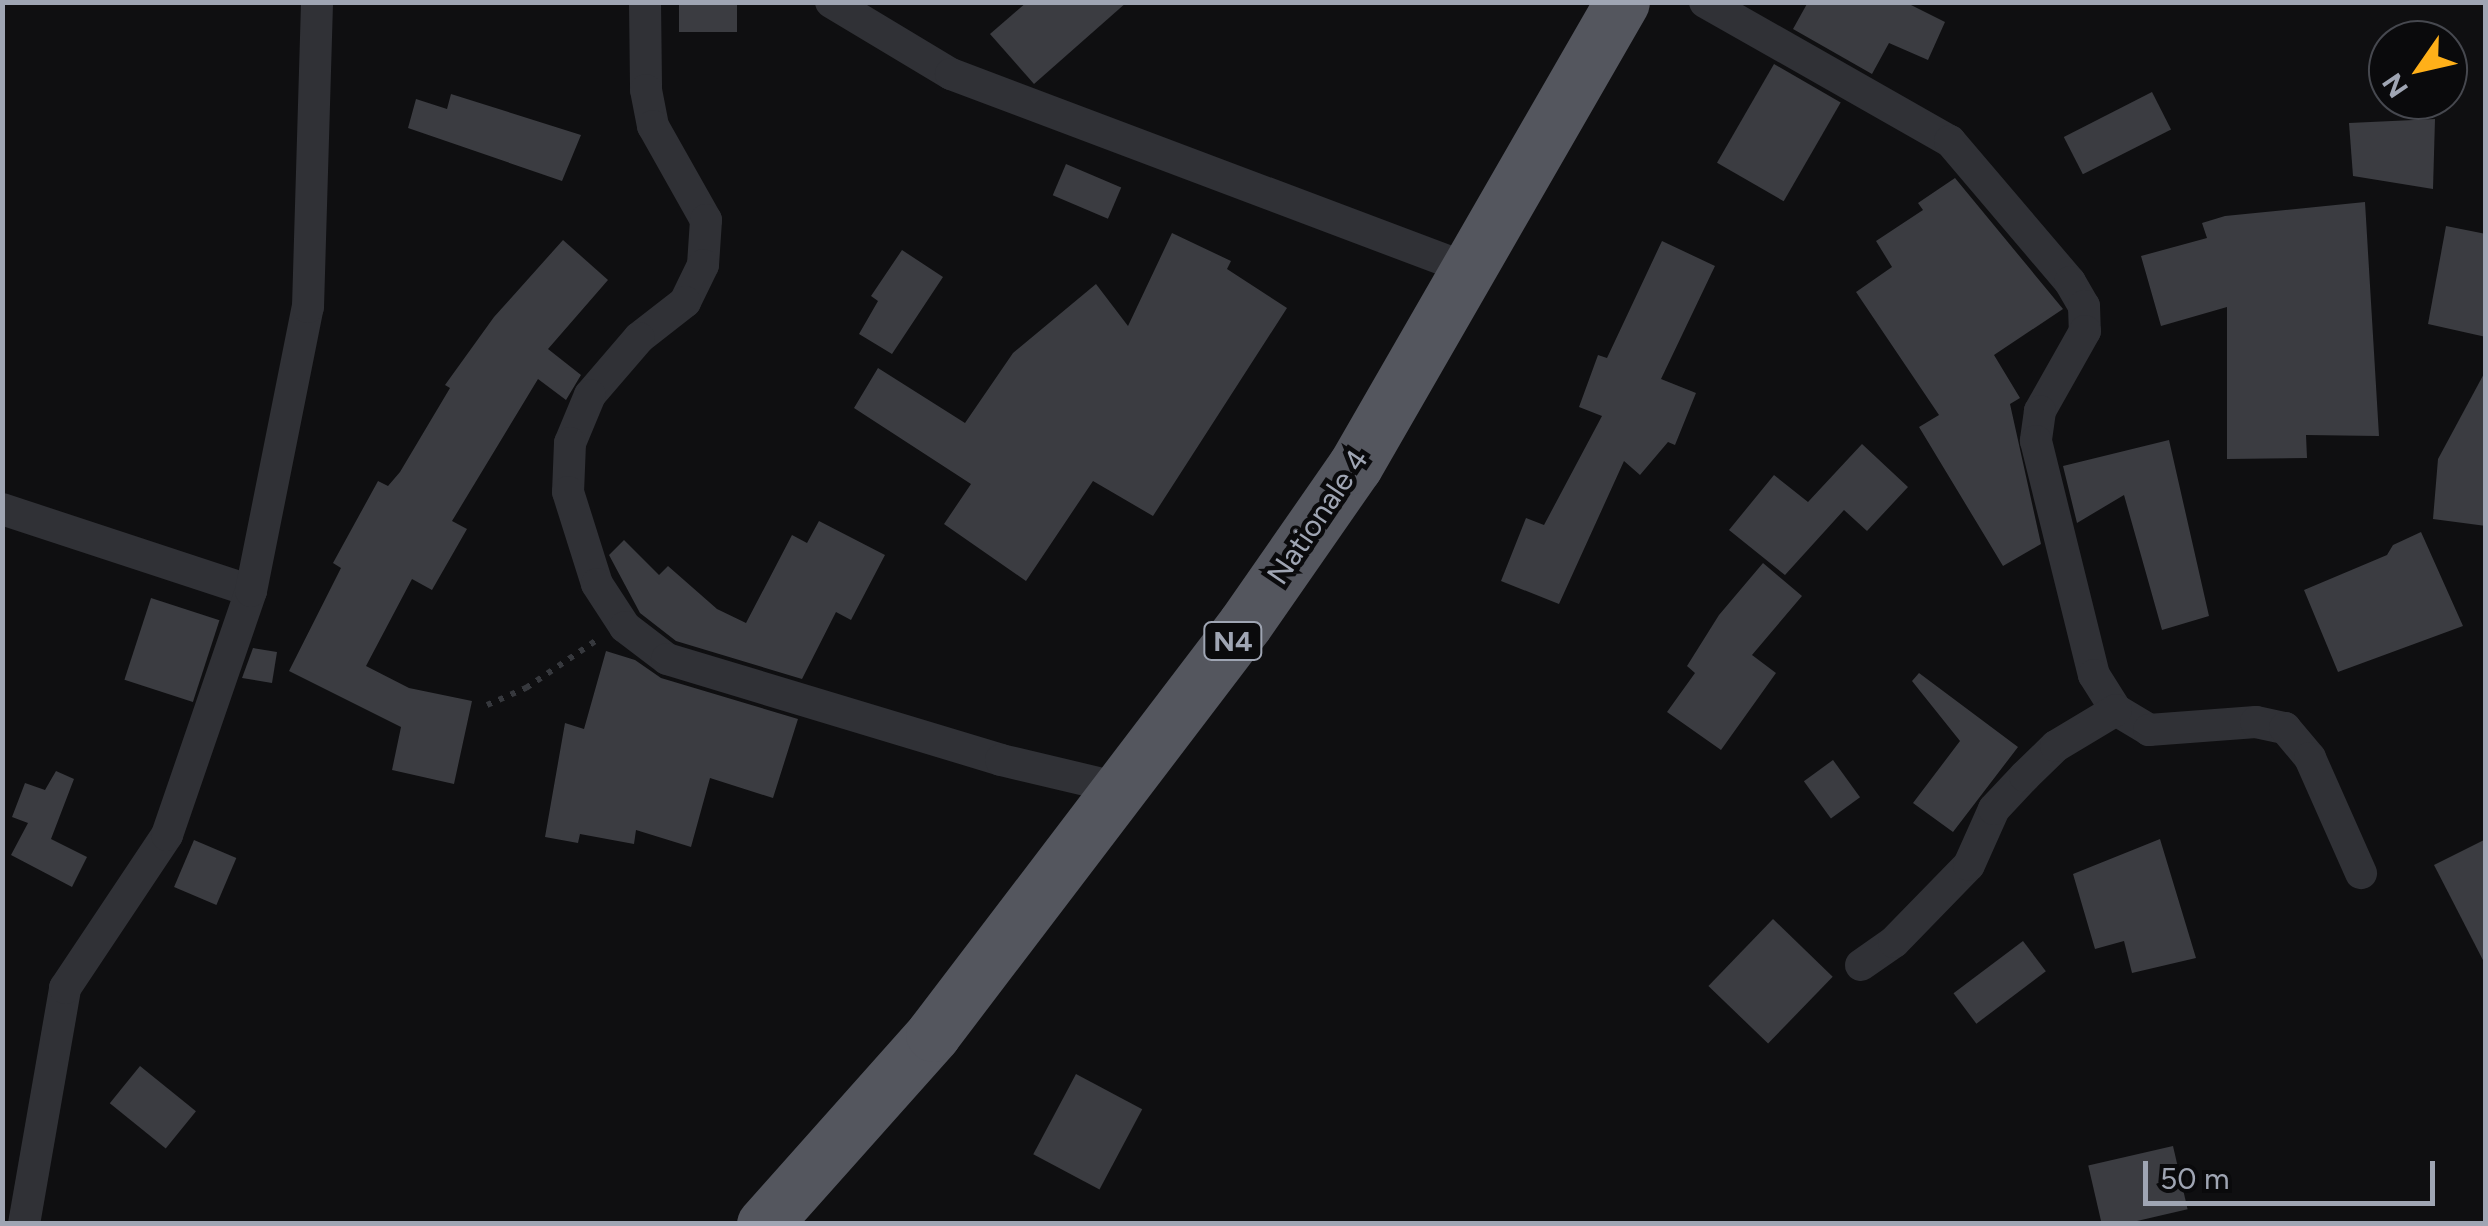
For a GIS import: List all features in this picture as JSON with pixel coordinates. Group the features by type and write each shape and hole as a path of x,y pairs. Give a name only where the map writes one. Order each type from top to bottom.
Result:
{"highway":[{"name":"Nationale 4","path":"764,1224 934,1034 1124,789 1354,466 1471,270 1622,2"}],"street":[{"path":"24,1224 65,988 167,834 251,591 308,307 317,2"},
{"path":"645,2 646,90 653,126 706,220 703,265 684,302 640,338 590,395 570,443 568,492 598,584 625,628 668,659 1001,760 1124,789"},
{"path":"832,2 950,74 1471,270"},
{"path":"1704,2 1950,141 2077,294 2085,331 2040,412 2036,442 2094,675 2116,710 2149,730 2256,722 2285,728 2310,758 2361,874"},
{"path":"2,509 251,591"},
{"path":"1861,965 1894,942 1969,865 1994,809 2056,746 2116,710"}],"path":[{"path":"487,705 625,628"}],"building":[{"path":"679,2 737,2 737,32 679,32"},
{"path":"1027,2 1127,2 1034,84 990,34"},
{"path":"1808,2 1905,2 1945,22 1928,60 1889,43 1872,74 1793,29"},
{"path":"1774,64 1841,102 1784,201 1717,163"},
{"path":"2152,92 2171,129 2083,174 2064,137"},
{"path":"451,94 581,135 562,181 408,128 416,99 447,109"},
{"path":"2435,120 2433,189 2353,176 2349,123"},
{"path":"1066,164 1121,187 1108,219 1053,195"},
{"path":"1955,178 2063,309 1994,355 2020,398 2010,404 2041,544 2003,566 1919,427 1939,415 1856,292 1892,267 1876,241 1923,210 1918,203"},
{"path":"2365,202 2379,436 2306,435 2307,458 2227,459 2227,307 2161,326 2141,256 2207,238 2202,223 2225,216"},
{"path":"2446,226 2486,234 2486,337 2428,324"},
{"path":"1172,233 1231,261 1227,269 1287,308 1153,516 1093,481 1026,581 944,524 971,484 854,408 878,368 965,423 1013,353 1096,284 1128,326"},
{"path":"563,240 608,280 548,349 581,375 566,400 538,379 452,521 467,529 432,590 412,579 366,666 409,688 472,701 454,784 392,770 401,727 289,671 341,568 333,563 378,481 388,486 400,472 450,388 445,385 494,317"},
{"path":"1662,241 1715,266 1661,379 1696,393 1675,445 1668,442 1640,475 1624,461 1559,604 1501,581 1526,518 1544,525 1602,416 1579,407 1598,355 1607,358"},
{"path":"902,250 943,277 892,354 859,334 878,301 871,296"},
{"path":"2486,370 2486,526 2433,519 2438,459"},
{"path":"2169,440 2209,616 2162,630 2124,495 2077,523 2063,466"},
{"path":"1862,444 1908,487 1867,531 1844,510 1785,575 1729,530 1774,475 1808,502"},
{"path":"819,521 885,555 851,620 836,612 802,679 676,641 640,613 609,555 624,540 659,575 668,566 717,609 746,623 792,535 807,543"},
{"path":"2421,532 2463,626 2338,672 2304,590 2387,555 2393,545"},
{"path":"1763,563 1802,596 1752,655 1776,673 1721,750 1667,712 1695,673 1687,666 1719,615"},
{"path":"151,598 219,620 193,702 124,680"},
{"path":"253,648 277,652 272,683 242,678"},
{"path":"606,651 635,660 661,678 798,719 773,798 710,778 691,847 636,830 634,844 580,834 578,843 545,837 565,723 584,729"},
{"path":"1919,673 2018,747 1953,832 1913,803 1960,741 1912,681"},
{"path":"1833,760 1860,797 1831,818 1804,781"},
{"path":"56,771 74,779 51,839 87,857 72,887 11,855 28,823 12,817 25,783 45,790"},
{"path":"2160,839 2196,958 2132,973 2124,941 2095,949 2073,874"},
{"path":"2486,839 2486,966 2434,865"},
{"path":"194,840 236,858 216,905 174,887"},
{"path":"1773,919 1833,977 1768,1044 1708,986"},
{"path":"2023,941 2046,971 1976,1024 1954,993"},
{"path":"140,1066 196,1111 166,1149 110,1103"},
{"path":"1076,1074 1142,1109 1099,1190 1033,1154"},
{"path":"2173,1146 2188,1209 2124,1224 2102,1224 2088,1166"}]}
